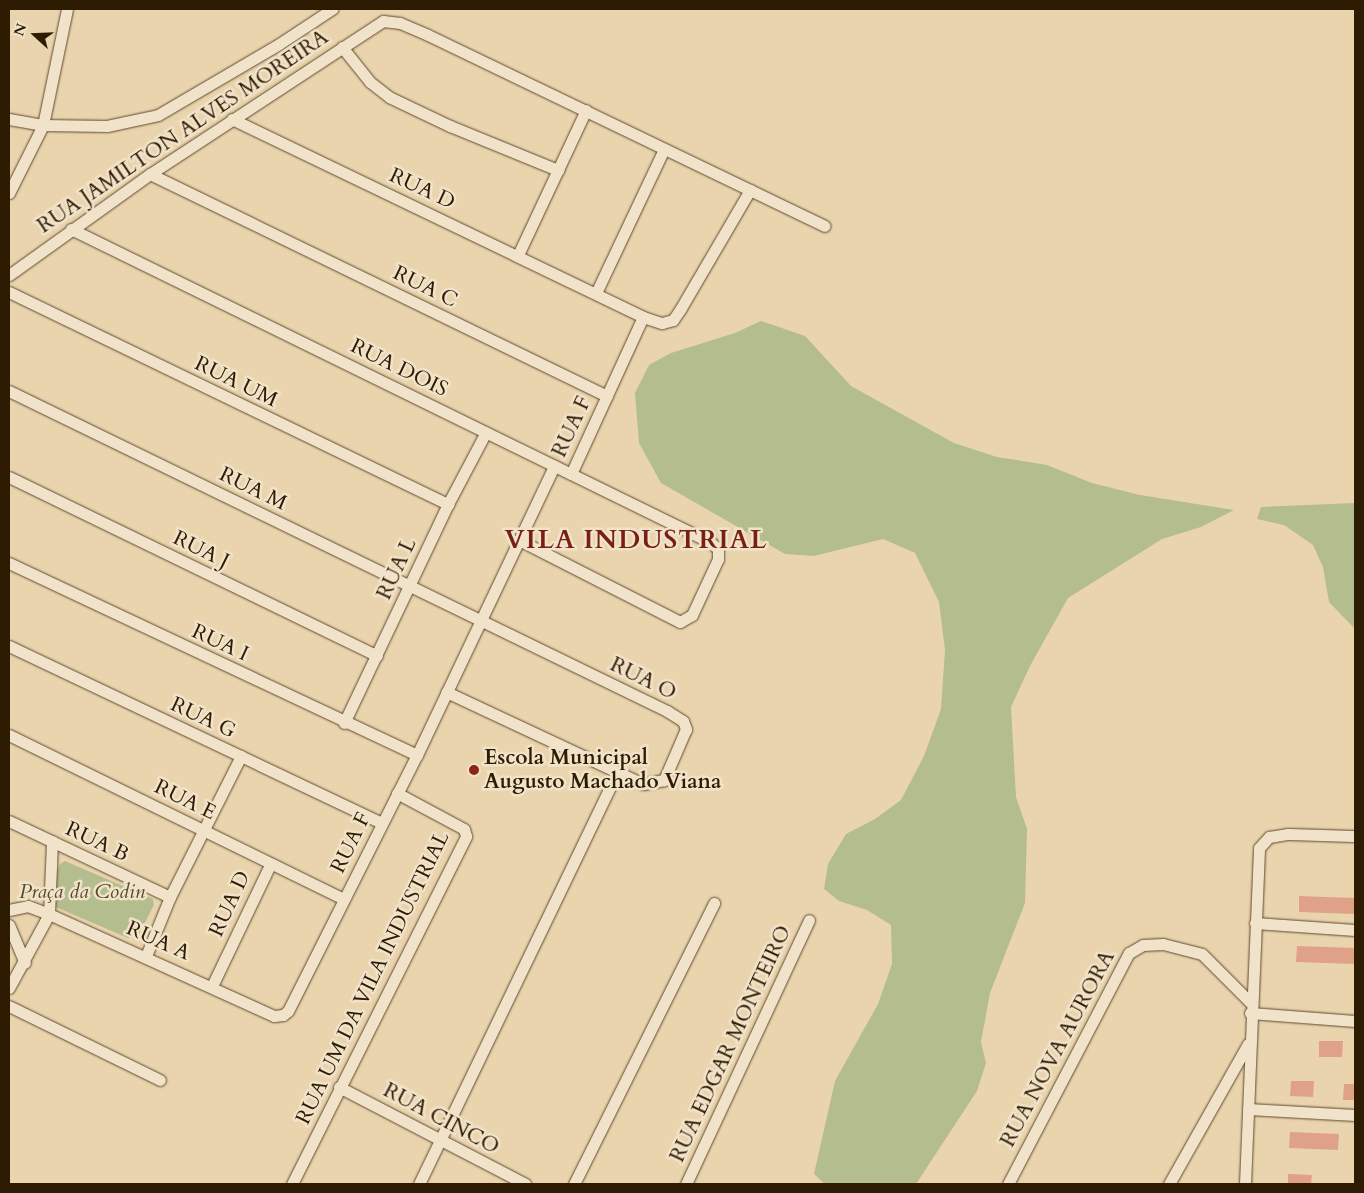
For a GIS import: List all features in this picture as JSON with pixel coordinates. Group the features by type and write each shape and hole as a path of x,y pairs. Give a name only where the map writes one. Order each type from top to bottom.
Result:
{"street":[{"path":"9,193 43,125 68,9"},
{"path":"9,119 43,125 107,126 158,114 279,44 332,9"},
{"name":"RUA JAMILTON ALVES MOREIRA","path":"9,275 150,174 379,22 389,20 406,25 586,110"},
{"path":"342,47 370,82 389,97 450,126 558,170"},
{"path":"518,255 586,110 824,226"},
{"name":"RUA D","path":"232,120 518,255 643,317 662,323 673,320 750,190"},
{"path":"596,293 664,149"},
{"name":"RUA C","path":"150,174 607,396"},
{"name":"RUA DOIS","path":"71,229 710,542 718,549 718,559 692,615 680,622 519,540"},
{"name":"RUA UM","path":"9,292 448,504"},
{"path":"607,396 643,317"},
{"name":"RUA M","path":"9,391 482,621"},
{"name":"RUA F","path":"572,474 607,396"},
{"name":"RUA L","path":"344,723 448,504 486,432"},
{"name":"RUA F","path":"288,1011 448,692 554,466"},
{"name":"RUA J","path":"9,477 377,656"},
{"name":"RUA I","path":"9,563 344,723 417,755"},
{"name":"RUA O","path":"482,621 682,721 686,729 684,738 664,780 643,784 617,773"},
{"name":"RUA G","path":"9,646 381,823"},
{"path":"419,1184 617,773 448,692"},
{"name":"RUA E","path":"9,735 204,830 270,865 344,899"},
{"path":"146,956 170,897 241,756"},
{"name":"RUA UM DA VILA INDUSTRIAL","path":"292,1184 466,836 464,829 397,793"},
{"name":"RUA B","path":"9,821 170,897"},
{"path":"1245,1184 1250,1008 1258,854 1265,840 1287,834 1355,836"},
{"path":"9,988 25,962 49,914 52,841"},
{"name":"RUA D","path":"212,986 270,865"},
{"path":"574,1184 714,903"},
{"name":"RUA A","path":"9,910 28,906 146,956 274,1016 279,1017 288,1011"},
{"name":"RUA EDGAR MONTEIRO","path":"686,1184 809,920"},
{"path":"1255,923 1355,930"},
{"path":"9,926 25,962"},
{"name":"RUA NOVA AURORA","path":"1008,1184 1129,953 1143,945 1163,944 1202,954 1250,1008"},
{"path":"9,1006 160,1080"},
{"path":"1250,1008 1355,1021"},
{"path":"1169,1184 1249,1042"},
{"name":"RUA CINCO","path":"339,1087 525,1184"},
{"path":"1248,1109 1355,1115"}],"green space":[{"path":"761,321 805,336 851,386 954,443 997,457 1047,465 1092,483 1140,495 1234,510 1201,527 1162,539 1068,598 1030,666 1011,707 1016,797 1027,829 1025,903 990,993 981,1042 986,1063 977,1091 916,1184 825,1184 814,1174 835,1081 878,1004 892,964 891,925 867,910 839,901 824,889 828,864 846,834 875,819 901,800 924,756 941,709 945,650 939,602 915,553 883,539 814,556 785,554 661,483 639,443 635,393 649,365 671,353 735,333"},
{"path":"1355,503 1355,629 1329,602 1323,567 1313,545 1284,525 1257,519 1261,507"},
{"name":"Praça da Codin","path":"65,861 153,899 154,905 138,936 128,938 51,905 49,889 60,864"}],"building":[{"path":"1299,896 1355,898 1355,914 1299,912"},
{"path":"1297,946 1355,948 1355,964 1296,962"},
{"path":"1319,1041 1343,1041 1342,1057 1319,1057"},
{"path":"1291,1081 1314,1081 1313,1097 1290,1096"},
{"path":"1344,1084 1355,1084 1355,1100 1343,1100"},
{"path":"1290,1132 1339,1134 1338,1150 1289,1148"},
{"path":"1288,1174 1312,1175 1311,1184 1288,1184"}],"place":[{"name":"Escola Municipal Augusto Machado Viana","path":"474,770"}],"district":[{"name":"VILA INDUSTRIAL","path":"636,540"}]}
